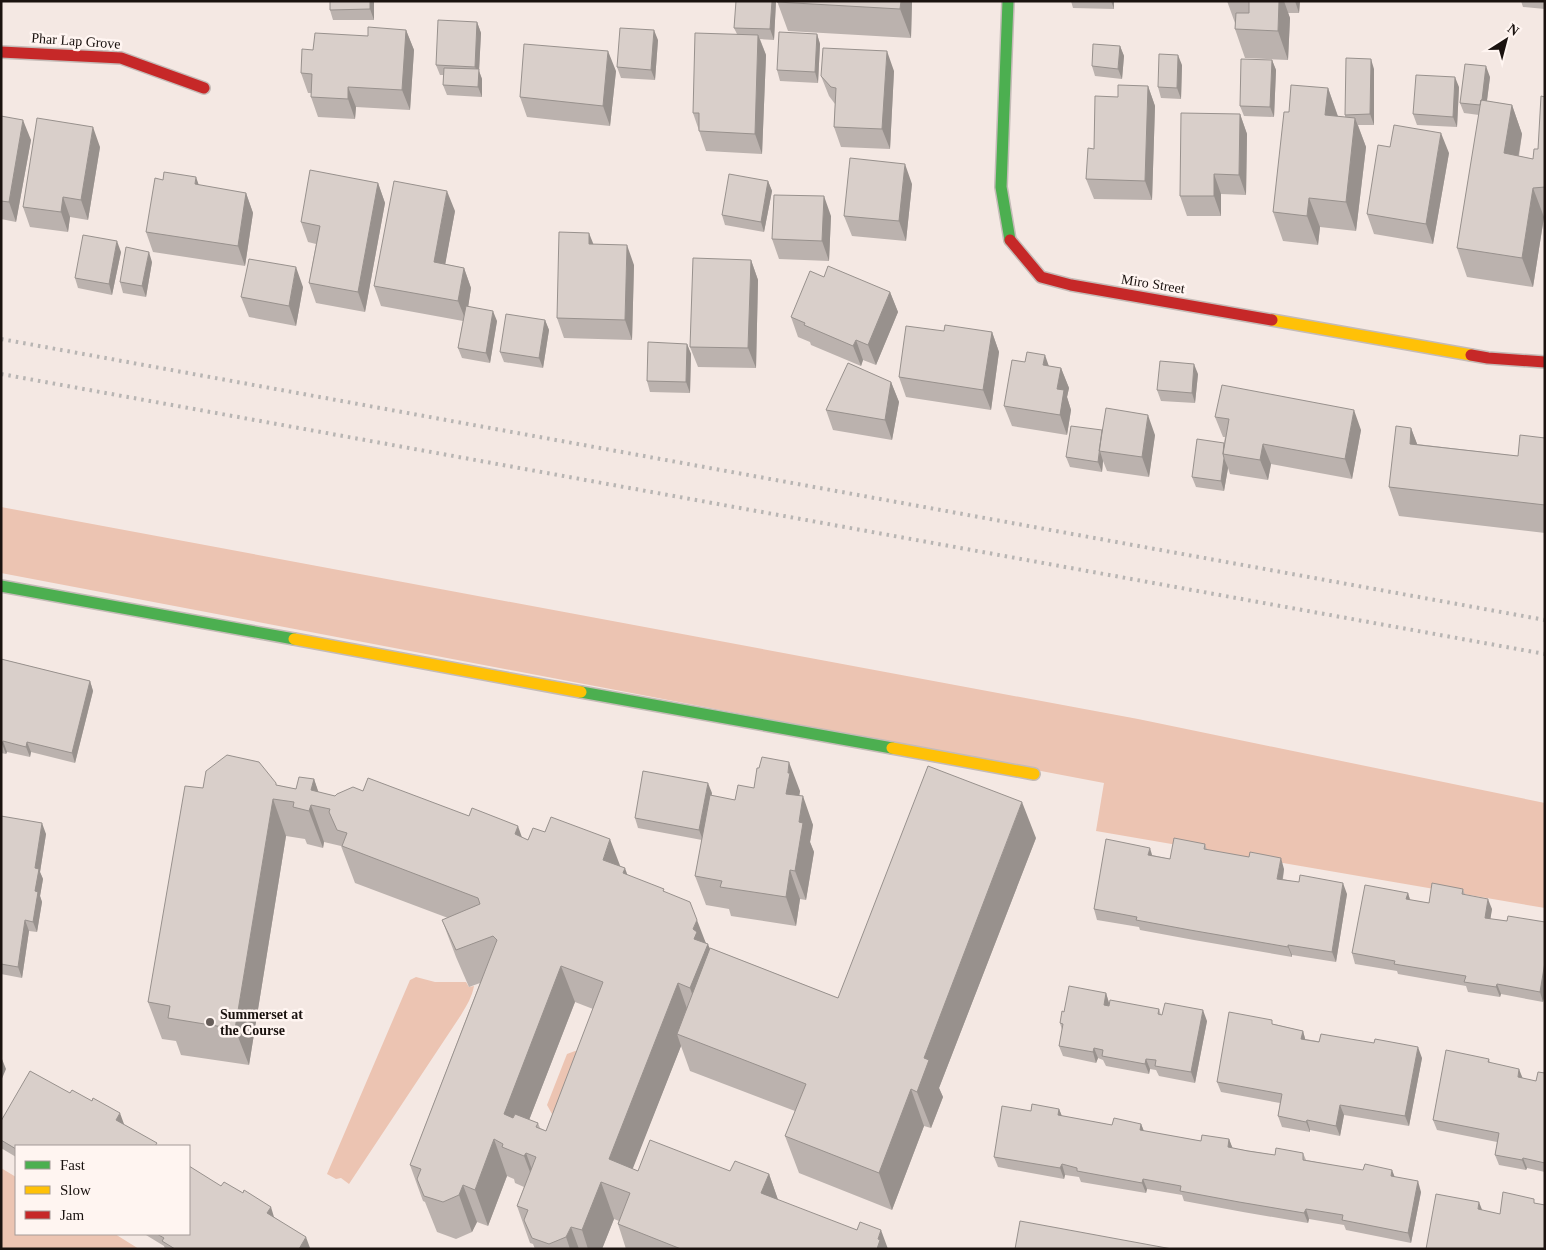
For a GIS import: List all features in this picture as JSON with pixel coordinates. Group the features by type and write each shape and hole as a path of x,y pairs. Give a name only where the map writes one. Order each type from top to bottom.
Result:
{"street":[{"name":"Miro Street","path":"1008,1 1002,187 1009,239 1041,277 1071,285 1488,358 1545,362"},
{"name":"Phar Lap Grove","path":"1,52 121,58 204,88"},
{"path":"1,586 1034,774"}],"shaded area":[{"path":"1,507 1138,719 1545,803 1545,908 1096,831 1104,783 1,573"},
{"path":"416,977 435,982 466,982 469,987 474,986 471,997 461,1015 349,1184 341,1178 336,1179 327,1174 410,980"},
{"path":"575,1051 582,1053 559,1116 552,1114 547,1105 567,1054"},
{"path":"1,1168 15,1176 15,1235 117,1235 139,1249 1,1249"}],"building":[{"path":"330,1 370,1 370,9 330,10"},
{"path":"736,1 772,1 770,29 734,28"},
{"path":"777,1 901,1 900,9"},
{"path":"1249,1 1279,1 1278,31 1235,29 1236,13 1249,13"},
{"path":"438,20 477,22 475,67 436,65"},
{"path":"368,27 406,30 402,90 348,87 348,99 311,97 312,74 301,73 302,49 313,50 315,33 368,36"},
{"path":"620,28 654,30 651,70 617,67"},
{"path":"779,32 817,34 815,72 777,70"},
{"path":"695,33 758,35 755,134 699,131 699,113 693,113"},
{"path":"524,44 608,51 603,106 520,97"},
{"path":"1093,44 1120,46 1118,69 1092,66"},
{"path":"823,48 887,51 882,129 834,127 836,88 831,87 821,76"},
{"path":"1159,54 1178,55 1177,88 1158,87"},
{"path":"1346,58 1371,59 1370,114 1345,115"},
{"path":"1241,59 1272,60 1270,107 1240,106"},
{"path":"1465,64 1486,66 1480,105 1460,103"},
{"path":"444,68 479,69 478,87 443,85"},
{"path":"1416,75 1455,77 1453,117 1413,114"},
{"path":"1118,85 1148,86 1145,181 1086,179 1088,148 1094,149 1095,96 1118,97"},
{"path":"1291,85 1328,88 1325,115 1355,118 1346,202 1309,198 1307,216 1273,212 1284,112 1289,112"},
{"path":"1541,96 1545,97 1545,187 1533,188 1522,258 1457,248 1481,100 1512,105 1504,153 1533,159 1534,149 1538,149"},
{"path":"1181,113 1240,114 1239,175 1214,174 1214,196 1180,196"},
{"path":"1,116 23,120 9,202 1,201"},
{"path":"37,118 93,127 81,200 63,197 61,212 23,207"},
{"path":"1394,125 1441,133 1426,224 1367,214 1378,145 1390,147"},
{"path":"850,158 905,164 899,221 844,216"},
{"path":"310,170 378,183 358,292 309,283 320,226 301,222"},
{"path":"164,172 196,177 195,184 246,193 238,246 146,232 155,178 163,180"},
{"path":"729,174 768,181 761,222 722,215"},
{"path":"394,181 447,191 434,262 464,268 458,301 374,286"},
{"path":"774,195 824,196 822,241 772,239"},
{"path":"559,232 589,233 589,244 627,245 625,320 557,318"},
{"path":"83,235 117,241 109,284 75,278"},
{"path":"126,247 149,252 142,286 120,282"},
{"path":"693,258 751,260 748,348 690,347"},
{"path":"249,259 296,267 289,306 241,297"},
{"path":"828,266 890,292 868,345 856,340 853,346 804,325 805,323 791,317 810,271 824,277"},
{"path":"466,306 493,311 486,353 458,348"},
{"path":"506,314 545,320 539,358 500,352"},
{"path":"945,325 992,332 983,390 899,377 906,326 944,331"},
{"path":"648,342 687,344 686,382 647,381"},
{"path":"1027,352 1045,355 1043,365 1061,368 1057,389 1064,390 1060,415 1004,406 1012,360 1025,362"},
{"path":"1160,361 1194,364 1192,393 1157,390"},
{"path":"848,363 891,382 885,420 826,410"},
{"path":"1222,385 1354,410 1345,459 1263,444 1260,460 1223,454 1229,419 1215,417"},
{"path":"1106,408 1148,415 1142,457 1099,451"},
{"path":"1071,426 1102,430 1098,462 1066,457"},
{"path":"1396,426 1411,428 1410,444 1518,456 1520,435 1545,438 1545,505 1389,487"},
{"path":"1197,439 1224,443 1221,481 1192,477"},
{"path":"1,659 90,681 72,753 27,742 26,747 3,741 1,743"},
{"name":"Summerset at the Course","path":"227,755 259,762 276,785 296,789 299,777 314,779 311,790 335,796 353,787 363,791 368,778 469,816 472,808 518,826 515,834 528,840 533,828 545,832 551,817 610,839 603,860 625,868 623,873 664,889 663,891 690,902 697,920 693,929 697,932 694,939 708,944 690,988 678,983 609,1159 638,1171 650,1140 730,1171 735,1161 769,1174 761,1193 857,1230 860,1222 881,1230 877,1249 681,1249 618,1224 630,1193 601,1182 582,1230 571,1227 566,1237 549,1244 532,1238 524,1220 528,1210 517,1206 536,1157 526,1153 524,1156 502,1147 503,1144 494,1139 475,1190 463,1185 459,1195 443,1202 424,1196 417,1179 421,1169 410,1165 497,940 493,936 456,950 442,920 480,904 478,898 342,846 347,833 337,830 329,812 330,809 311,805 309,811 293,807 294,802 273,799 235,1029 168,1018 170,1006 148,1002 185,786 203,788 206,771","holes":["561,966 603,982 546,1131 536,1127 538,1123 515,1114 513,1118 504,1114"]},
{"path":"762,757 789,762 788,773 790,773 786,794 803,796 799,822 803,823 795,871 790,870 786,897 720,887 722,881 695,876 710,795 735,800 738,785 754,788 757,768 759,768"},
{"path":"928,766 1022,802 924,1058 929,1060 917,1092 911,1089 879,1173 785,1136 806,1084 677,1034 710,948 838,998"},
{"path":"643,771 708,783 699,830 635,818"},
{"path":"1,816 42,823 35,868 39,869 35,891 38,892 33,922 25,920 18,967 1,964"},
{"path":"1174,838 1205,844 1204,849 1249,857 1250,852 1281,858 1277,879 1299,882 1300,875 1343,883 1332,952 1288,945 1288,947 1190,930 1136,920 1137,917 1094,909 1106,839 1150,848 1148,855 1170,859"},
{"path":"1432,883 1463,889 1462,894 1488,899 1485,918 1507,921 1508,916 1545,922 1545,962 1540,992 1497,984 1496,987 1464,982 1466,976 1394,964 1395,961 1352,953 1365,885 1408,893 1406,899 1429,903"},
{"path":"1069,986 1106,993 1104,1005 1109,1006 1110,1000 1159,1009 1158,1014 1162,1015 1165,1003 1203,1010 1191,1072 1155,1066 1156,1060 1146,1059 1145,1064 1102,1056 1103,1050 1094,1048 1093,1052 1059,1046 1063,1024 1060,1023 1062,1011 1064,1012"},
{"path":"1229,1012 1272,1020 1272,1024 1303,1031 1301,1039 1319,1042 1321,1034 1374,1043 1375,1039 1418,1047 1405,1116 1340,1105 1336,1126 1307,1120 1306,1122 1278,1116 1282,1094 1217,1082"},
{"path":"1446,1050 1489,1059 1488,1062 1519,1069 1518,1077 1536,1081 1538,1072 1545,1073 1545,1163 1495,1155 1499,1133 1433,1120"},
{"path":"30,1071 70,1093 72,1090 92,1101 93,1098 120,1113 116,1120 157,1143 156,1145 15,1145 15,1148 1,1140 1,1121"},
{"path":"1032,1104 1059,1109 1058,1115 1112,1125 1114,1118 1141,1124 1140,1130 1201,1141 1202,1135 1229,1139 1228,1147 1248,1151 1275,1155 1276,1148 1303,1153 1303,1160 1363,1170 1365,1164 1392,1170 1391,1176 1418,1181 1408,1233 1342,1220 1343,1215 1306,1209 1304,1213 1180,1191 1181,1186 1143,1179 1142,1183 1077,1171 1077,1168 1062,1164 1060,1168 994,1157 1002,1106 1031,1111"},
{"path":"190,1167 221,1186 224,1182 243,1193 244,1190 271,1207 267,1213 306,1237 299,1249 175,1249 162,1241 164,1238 159,1235 190,1235"},
{"path":"1503,1192 1534,1199 1534,1203 1545,1205 1545,1249 1426,1249 1436,1194 1479,1202 1478,1209 1500,1214"},
{"path":"1020,1221 1172,1249 1015,1249"}],"railway":[{"path":"1,339 1545,620"},
{"path":"1,374 1545,654"}],"traffic: fast":[{"path":"1008,1 1001,187 1010,240"},
{"path":"1,586 294,639"},
{"path":"581,692 892,748"}],"traffic: slow":[{"path":"1272,320 1471,355"},
{"path":"294,639 581,692"},
{"path":"892,748 1034,774"}],"traffic: jam":[{"path":"1,52 121,58 204,88"},
{"path":"1010,240 1041,277 1071,285 1272,320"},
{"path":"1471,355 1545,362"}],"place":[{"name":"Summerset at the Course","path":"210,1022"}]}
